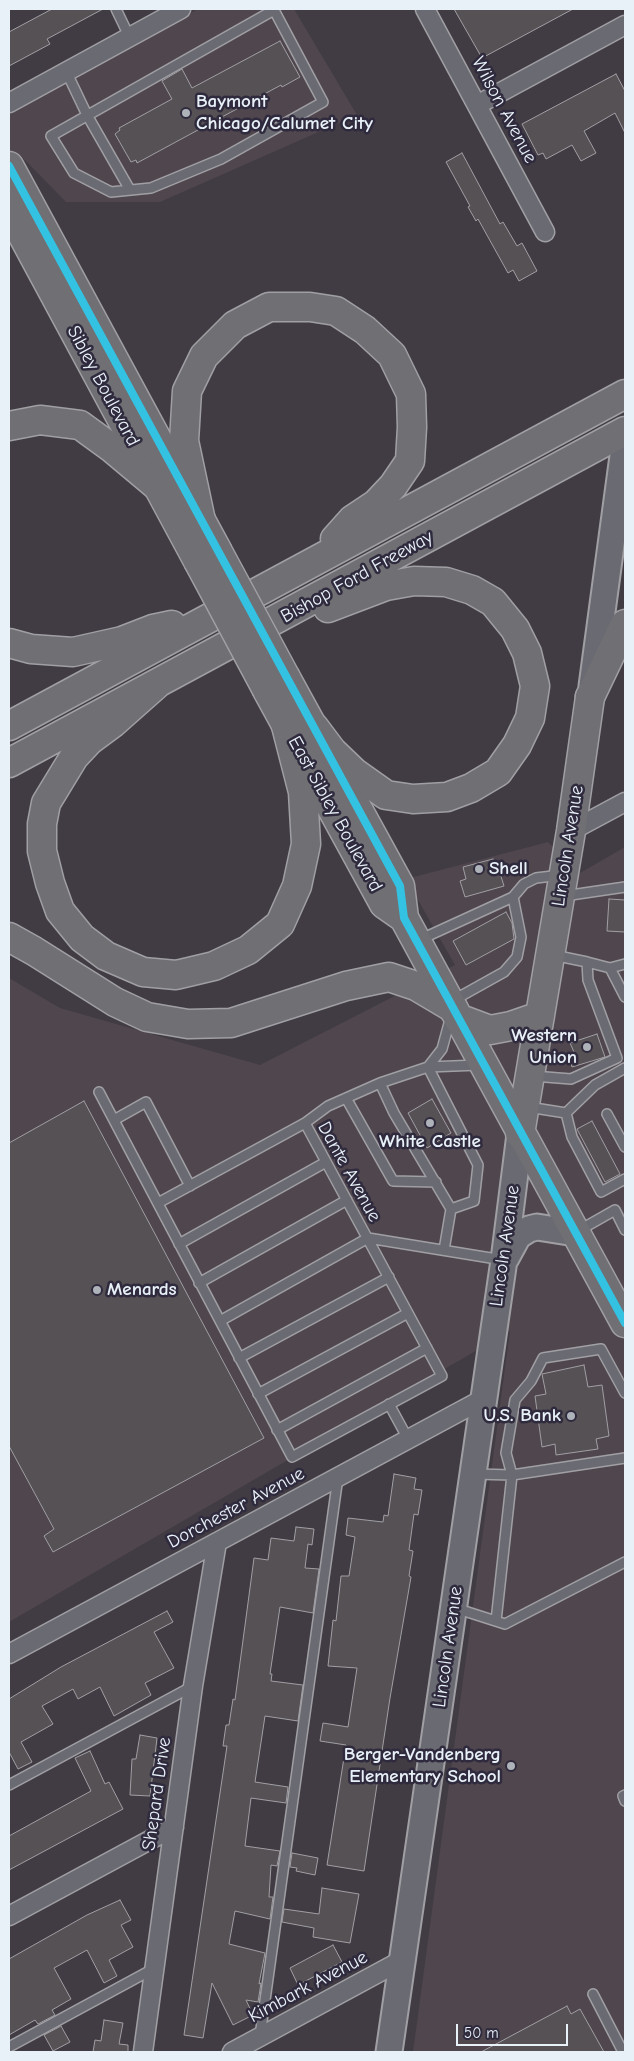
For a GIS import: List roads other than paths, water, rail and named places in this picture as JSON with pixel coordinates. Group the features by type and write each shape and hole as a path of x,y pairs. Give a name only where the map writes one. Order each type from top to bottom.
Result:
{"main road":[{"name":"Sibley Boulevard","path":"9,166 201,521 208,556"},
{"name":"Sibley Boulevard","path":"9,210 156,485 208,556"},
{"path":"201,521 184,441 187,391 204,356 235,325 269,307 310,307 336,312 365,330 392,355 411,394 410,461 393,486 376,504 352,520 314,561"},
{"name":"Bishop Ford Freeway","path":"9,726 625,394"},
{"path":"9,426 40,420 80,425 113,449 156,485"},
{"name":"Bishop Ford Freeway","path":"9,764 625,431"},
{"name":"East Sibley Boulevard","path":"208,556 277,684 285,722 384,904 404,918 520,1134 625,1322"},
{"path":"277,684 332,751 355,774 386,795 412,799 447,797 471,788 498,772 517,745 530,718 534,686 528,653 515,629 493,602 472,590 446,582 414,581 386,586 338,606 280,619"},
{"path":"9,643 31,649 73,652 122,641 153,629 213,616"},
{"path":"590,697 625,624"},
{"path":"157,684 113,723 90,740 74,757 46,803 42,824 42,851 50,883 60,911 82,938 106,956 142,972 176,975 214,966 248,950 280,924 297,886 306,844 303,792 285,722"},
{"name":"Lincoln Avenue","path":"520,1134 571,831 590,697"},
{"path":"314,728 400,886 404,918"},
{"path":"9,937 34,950 115,1002 146,1017 188,1024 231,1023 346,986 389,977 416,986 490,1030 510,1026 540,1016"}],"street":[{"path":"9,103 181,9"},
{"name":"Wilson Avenue","path":"426,9 545,232"},
{"path":"477,105 625,25"},
{"name":"Lincoln Avenue","path":"590,697 625,440"},
{"path":"571,831 625,802"},
{"name":"Lincoln Avenue","path":"389,2052 504,1260 520,1134"},
{"path":"504,1260 518,1236 529,1229 537,1227 575,1233"},
{"name":"Dorchester Avenue","path":"10,1652 483,1399"},
{"name":"Shepard Drive","path":"143,2052 153,1969 194,1686 218,1542"},
{"path":"9,1916 174,1827"},
{"name":"Kimbark Avenue","path":"232,2052 404,1959"}],"lane":[{"path":"116,9 129,36"},
{"path":"273,10 323,102 221,159 151,188 112,192 74,173 51,136 87,115 273,10"},
{"path":"66,71 87,115 130,190"},
{"path":"417,941 513,897 524,884 536,878 562,885 625,887"},
{"path":"428,1067 442,1048 454,1010 504,972 517,957 521,936 513,897"},
{"path":"551,954 610,968 625,964"},
{"path":"530,1076 571,1079 617,1058 588,980 587,962"},
{"path":"610,968 625,998"},
{"path":"305,1123 328,1106 380,1083 428,1067 483,1064"},
{"path":"428,1067 478,1165 474,1200 451,1209"},
{"path":"566,1113 595,1085 625,1068"},
{"path":"380,1083 394,1113 451,1209 444,1250"},
{"path":"99,1092 199,1283 292,1457 442,1376 368,1238 220,1321"},
{"path":"346,1098 393,1181 436,1182"},
{"path":"114,1120 146,1102 190,1186"},
{"path":"525,1106 566,1113"},
{"path":"566,1113 572,1137 601,1192 625,1179"},
{"path":"607,1114 625,1147"},
{"name":"Dante Avenue","path":"158,1203 305,1123 368,1238 504,1260"},
{"path":"179,1244 326,1162"},
{"path":"199,1283 347,1200"},
{"path":"575,1233 615,1210 625,1230"},
{"path":"239,1358 389,1277"},
{"path":"258,1394 408,1313"},
{"path":"277,1430 427,1348"},
{"path":"496,1621 512,1475 506,1453 516,1400 531,1381 543,1358 601,1349 625,1393"},
{"path":"389,1404 408,1439"},
{"path":"473,1474 512,1475 625,1458"},
{"path":"260,2037 338,1477"},
{"path":"454,1608 505,1624 625,1562"},
{"path":"9,1785 194,1686"},
{"path":"625,1795 623,1796 625,1801"},
{"path":"9,2047 153,1969"},
{"path":"593,1994 623,2052"}],"place":[{"name":"Baymont Chicago/Calumet City","path":"186,113"},
{"name":"Shell","path":"479,869"},
{"name":"Western Union","path":"587,1047"},
{"name":"White Castle","path":"430,1123"},
{"name":"Menards","path":"97,1290"},
{"name":"U.S. Bank","path":"571,1416"},
{"name":"Berger-Vandenberg Elementary School","path":"511,1766"}]}
